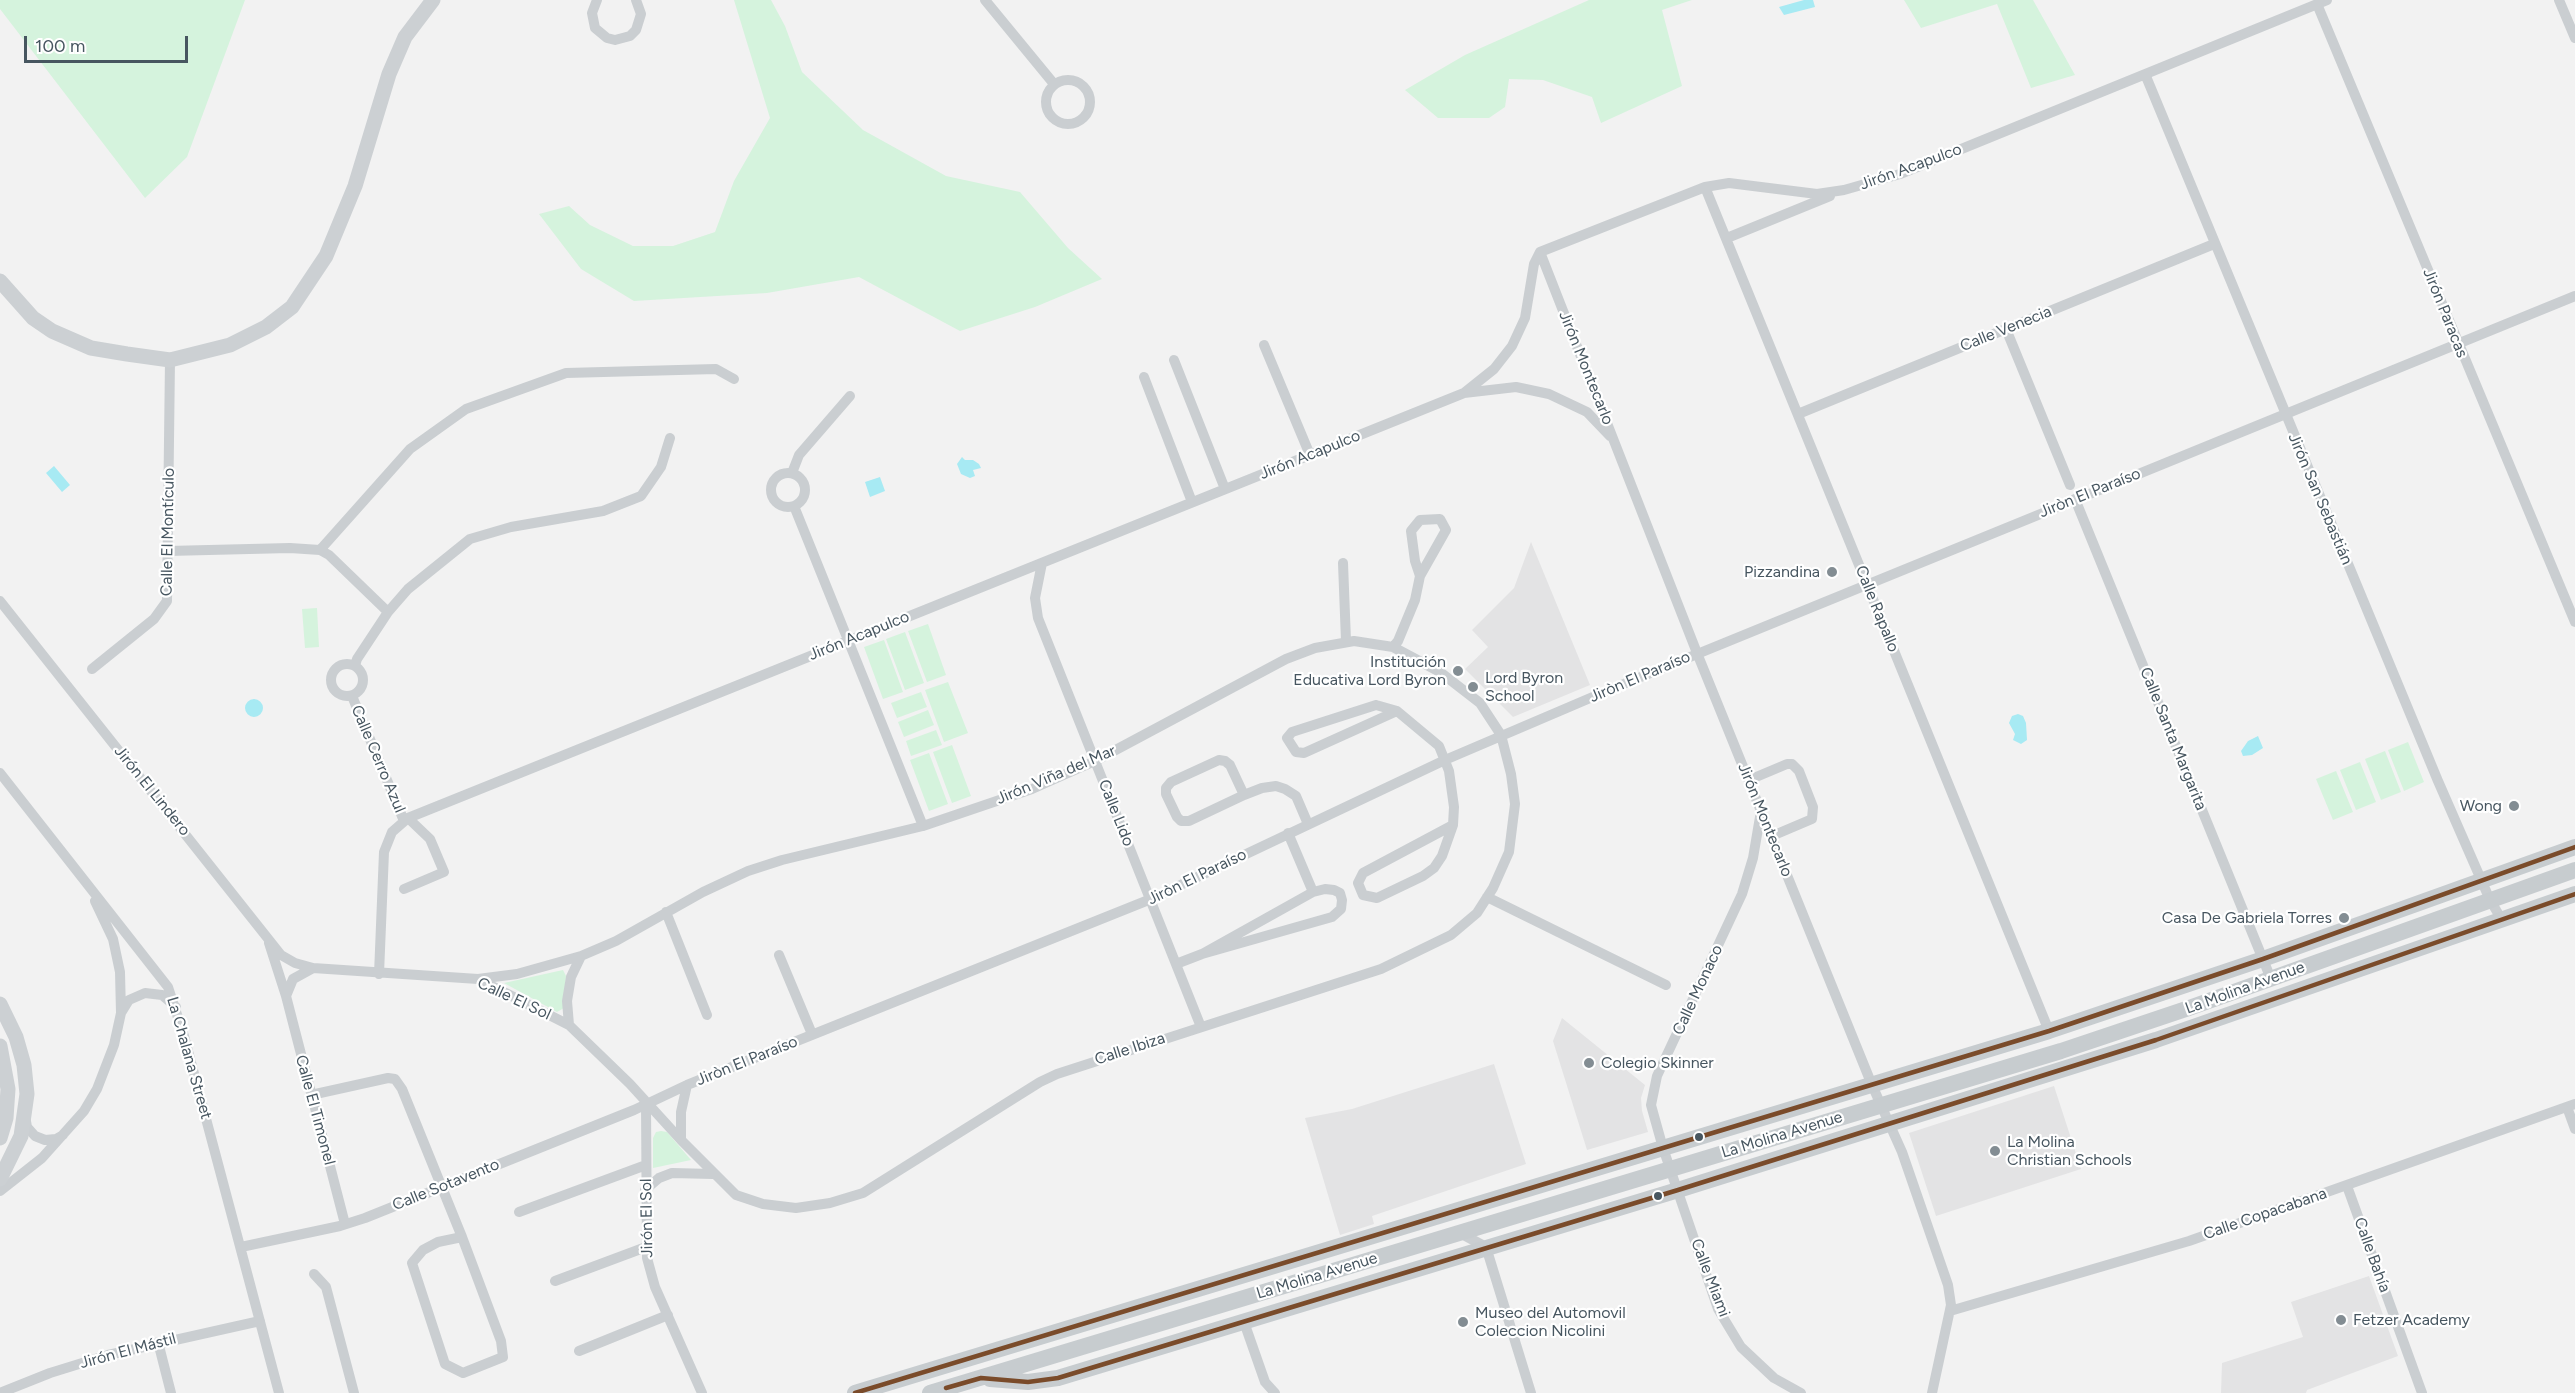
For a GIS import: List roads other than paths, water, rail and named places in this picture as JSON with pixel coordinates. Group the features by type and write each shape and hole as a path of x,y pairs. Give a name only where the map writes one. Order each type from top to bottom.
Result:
{"main road":[{"name":"La Molina Avenue","path":"855,1393 2049,1031 2263,959 2575,847"},
{"name":"La Molina Avenue","path":"930,1393 2061,1051 2271,979 2575,870"},
{"name":"La Molina Avenue","path":"981,1378 1028,1382 1048,1380 1244,1322 1890,1125 2156,1041 2575,894"},
{"path":"1005,1347 1108,1339"}],"street":[{"path":"0,281 33,318 91,348 170,360 231,345 267,327 292,307 326,256 355,186 389,74 405,37 433,0"},
{"path":"597,0 592,13 596,28 607,38 615,40 630,36 640,23 641,14 636,0"},
{"path":"985,0 1054,84"},
{"path":"2559,0 2575,38"},
{"name":"Jirón Acapulco","path":"1464,393 1494,369 1512,346 1525,318 1534,264 1540,252 1706,187 1729,183 1817,194 1844,190 1900,174 2322,2"},
{"name":"Jirón Paracas","path":"2322,2 2457,344 2575,622"},
{"name":"Jirón San Sebastián","path":"2145,74 2434,772 2490,900 2502,920"},
{"path":"1062,80 1071,80 1086,89 1090,105 1088,114 1082,120 1065,125 1050,116 1046,99 1048,91 1054,84 1062,80"},
{"name":"Calle Rapallo","path":"1706,187 2049,1031"},
{"path":"1727,238 1844,190"},
{"name":"Calle Venecia","path":"1798,414 2214,244"},
{"name":"Jirón Montecarlo","path":"1540,252 1696,653 1872,1085 1902,1152 1948,1285 1951,1298 1950,1311 1932,1393"},
{"name":"Jiròn El Paraíso","path":"646,1103 812,1034 1151,899 1445,760 1696,653 2575,296"},
{"path":"2006,329 2070,485"},
{"path":"1264,345 1310,454"},
{"name":"Calle El Montículo","path":"92,669 162,611 168,594 170,360"},
{"path":"1174,360 1225,489"},
{"path":"320,550 410,449 466,409 566,373 716,369 734,379"},
{"path":"1144,377 1192,502"},
{"name":"Jirón Acapulco","path":"406,820 1464,393 1516,387 1548,394 1587,412 1613,438"},
{"path":"792,473 799,455 850,396"},
{"path":"355,666 357,659 388,612 408,589 470,539 512,527 603,511 641,496 661,467 670,438"},
{"path":"792,473 801,479 805,489 802,500 794,507 778,505 770,491 776,477 792,473"},
{"name":"Calle Santa Margarita","path":"2075,499 2271,979"},
{"path":"794,507 923,826"},
{"path":"1393,647 1415,600 1420,576 1446,530 1440,519 1420,520 1411,531 1415,561 1420,576"},
{"path":"168,551 290,548 320,550 329,555 388,612"},
{"name":"Calle Lido","path":"1042,563 1035,593 1036,610 1201,1027"},
{"path":"1342,563 1346,641"},
{"name":"Jirón El Lindero","path":"0,601 281,955 295,963 313,968"},
{"name":"Jirón Viña del Mar","path":"478,979 517,974 581,956 616,941 666,912 748,871 869,837 923,826 1032,789 1095,761 1287,659 1315,648 1346,641 1393,647 1440,672 1480,703 1501,735"},
{"path":"343,665 355,666 363,676 361,688 351,696 339,694 332,685 333,673 343,665"},
{"name":"Calle Cerro Azul","path":"351,696 406,820"},
{"path":"1397,711 1304,753 1296,752 1287,738 1292,732 1376,705 1397,711 1429,736 1438,746 1445,760 1454,807 1453,825 1442,856 1434,868 1424,876 1377,898 1363,895 1358,883 1363,873 1453,825"},
{"name":"Calle Ibiza","path":"646,1103 736,1195 763,1204 796,1208 830,1203 862,1193 1040,1082 1057,1074 1381,969 1451,935 1477,913 1509,852 1515,804 1511,774 1501,735"},
{"path":"1244,795 1230,765 1219,760 1171,782 1166,788 1166,794 1173,810 1181,821 1189,821 1244,795 1262,788 1276,786 1296,796 1308,824"},
{"path":"1749,780 1787,764 1792,764 1799,771 1813,807 1812,819 1772,836"},
{"name":"La Chalana Street","path":"0,773 88,887 161,975 176,1007 279,1393"},
{"name":"Calle Monaco","path":"1670,1168 1652,1115 1654,1085 1742,894 1753,858 1761,810"},
{"path":"379,974 383,858 390,837 406,820 430,839 444,872 404,889"},
{"path":"1288,833 1313,892"},
{"path":"0,1191 42,1158 66,1134 84,1111 97,1089 114,1045 121,1013 120,972 112,939 88,887"},
{"path":"1176,963 1332,916 1341,909 1340,893 1325,889 1313,892 1202,954"},
{"path":"1487,897 1666,985"},
{"path":"666,912 707,1015"},
{"name":"Calle El Timonel","path":"267,937 312,1095 345,1224"},
{"path":"779,955 812,1034"},
{"path":"569,1025 567,1001 571,977 581,956"},
{"path":"285,996 293,979 313,968"},
{"name":"Calle El Sol","path":"313,968 478,979 569,1025 630,1084 646,1103"},
{"path":"121,1013 129,1000 144,993 162,995 176,1007"},
{"path":"0,1004 16,1036 24,1065 27,1094 25,1116 15,1150 0,1179"},
{"path":"0,1046 8,1089 6,1118 0,1138"},
{"path":"312,1095 388,1078 394,1079 402,1089 462,1237 501,1341 503,1357 463,1373 445,1364 412,1263 423,1250 438,1242 462,1237"},
{"path":"681,1140 681,1112 687,1085"},
{"name":"Calle Sotavento","path":"241,1247 345,1224 634,1110 646,1103"},
{"name":"Jirón El Sol","path":"646,1103 646,1246 652,1278 702,1393"},
{"path":"2571,1106 2575,1129"},
{"name":"Calle Copacabana","path":"1950,1311 2188,1241 2571,1106"},
{"path":"25,1116 27,1127 35,1136 45,1140 56,1139 66,1134"},
{"path":"519,1212 646,1165"},
{"name":"Calle Miami","path":"1670,1168 1718,1309 1741,1347 1774,1378 1801,1393"},
{"path":"645,1190 659,1179 672,1173 713,1174"},
{"name":"Calle Bahía","path":"2347,1185 2422,1393"},
{"path":"1459,1232 1486,1247 1531,1393"},
{"path":"555,1281 646,1246"},
{"path":"314,1274 326,1287 354,1393"},
{"path":"579,1352 668,1314"},
{"name":"Jirón El Mástil","path":"0,1393 69,1366 158,1342 260,1321"},
{"path":"1244,1322 1265,1382 1275,1393"},
{"path":"158,1342 171,1393"}],"water":[{"path":"1804,0 1813,0 1815,7 1784,15 1779,7"},
{"path":"962,457 979,464 981,468 973,470 975,476 970,478 961,474 957,464"},
{"path":"54,466 70,485 62,492 46,473"},
{"path":"880,477 885,491 870,497 865,482"},
{"path":"254,699 260,702 263,708 260,714 254,717 248,714 245,708 248,702"},
{"path":"2018,714 2023,716 2026,723 2027,740 2021,744 2013,740 2015,734 2009,723 2012,716"},
{"path":"2258,736 2263,748 2252,755 2243,756 2241,751 2248,741"}],"place":[{"name":"Pizzandina","path":"1832,572"},
{"name":"Institución Educativa Lord Byron","path":"1458,671"},
{"name":"Lord Byron School","path":"1473,687"},
{"name":"Wong","path":"2514,806"},
{"name":"Casa De Gabriela Torres","path":"2344,918"},
{"name":"Colegio Skinner","path":"1589,1063"},
{"name":"La Molina Christian Schools","path":"1995,1151"},
{"name":"Fetzer Academy","path":"2341,1320"},
{"name":"Museo del Automovil Coleccion Nicolini","path":"1463,1322"}]}
